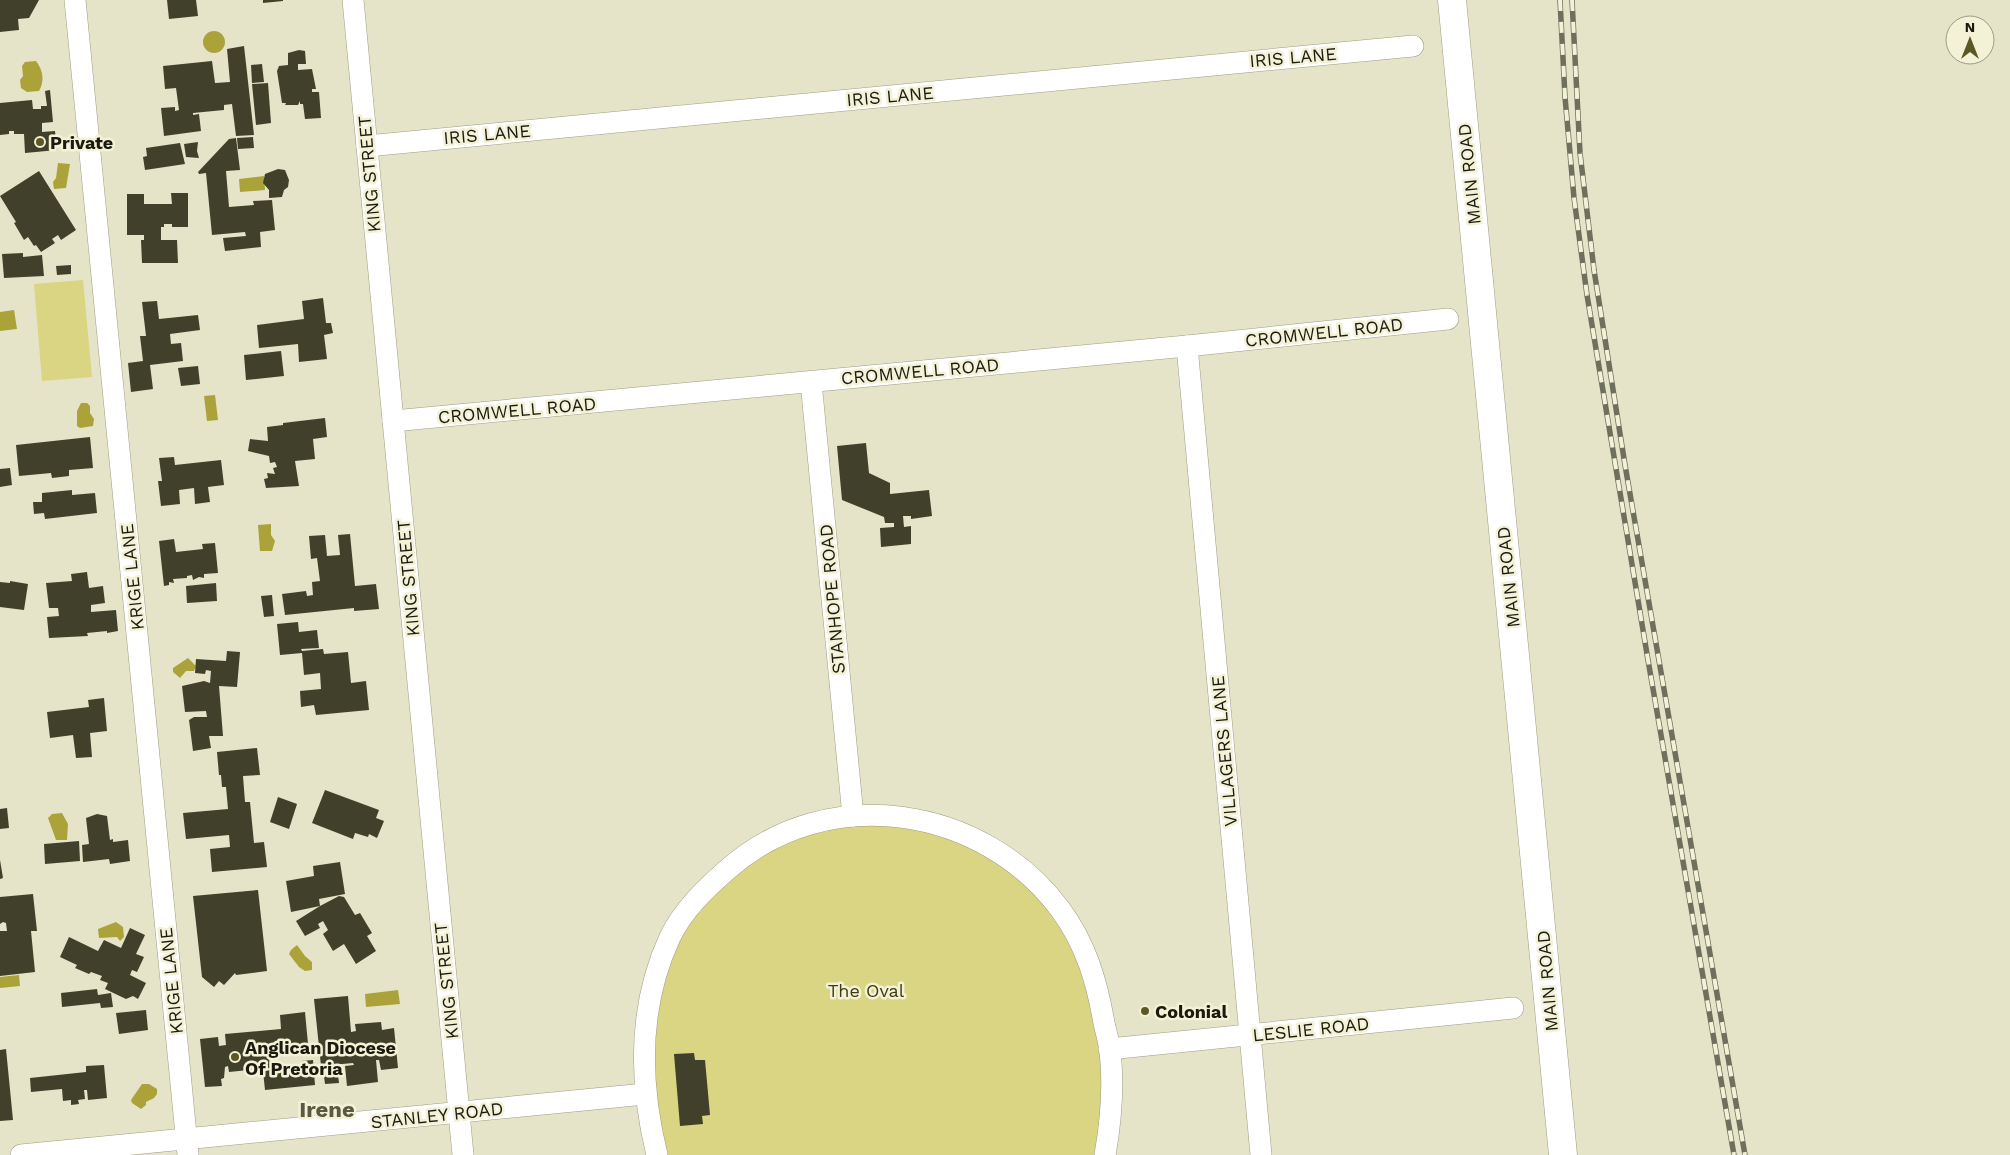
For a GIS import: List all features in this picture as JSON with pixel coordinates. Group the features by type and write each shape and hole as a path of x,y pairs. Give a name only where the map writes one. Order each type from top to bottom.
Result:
{"main road":[{"name":"MAIN ROAD","path":"1452,0 1563,1155"}],"street":[{"name":"KRIGE LANE","path":"75,0 187,1147"},
{"name":"KING STREET","path":"353,0 463,1155"},
{"name":"IRIS LANE","path":"367,146 1413,46"},
{"name":"CROMWELL ROAD","path":"393,421 1187,346 1448,319"},
{"name":"VILLAGERS LANE","path":"1187,346 1261,1155"},
{"name":"STANHOPE ROAD","path":"811,382 853,816"},
{"path":"657,1155 645,1094 644,1039 652,987 670,937 693,903 734,864 761,845 812,824 853,816 892,816 934,822 972,836 999,851 1025,870 1060,909 1080,942 1098,985 1110,1049 1111,1109 1105,1155"},
{"name":"LESLIE ROAD","path":"1110,1049 1513,1008"},
{"name":"STANLEY ROAD","path":"20,1155 187,1147 459,1113 645,1094"}],"green space":[{"path":"83,280 92,377 42,381 34,284"},
{"name":"The Oval","path":"853,824 912,828 970,845 1013,870 1056,913 1078,955 1109,1056 1099,1155 658,1155 644,1053 673,930 749,859 798,836"}],"shaded area":[{"path":"214,31 222,34 225,42 222,50 214,53 206,50 203,42 206,34"},
{"path":"36,61 42,72 42,83 39,91 27,92 21,88 22,66 25,62"},
{"path":"58,163 70,164 66,188 54,189 53,182 56,178"},
{"path":"264,176 265,190 240,192 239,179"},
{"path":"14,310 17,329 0,331 0,312"},
{"path":"215,395 218,420 207,421 204,396"},
{"path":"81,403 87,403 90,406 90,413 94,419 93,426 80,428 77,426 77,411"},
{"path":"271,524 271,535 275,541 272,551 260,551 258,525"},
{"path":"188,658 196,666 194,671 186,671 180,678 173,672 173,668"},
{"path":"62,813 68,824 67,840 56,840 48,818 52,814"},
{"path":"116,922 123,927 124,937 120,941 117,937 99,938 98,929"},
{"path":"297,945 312,962 312,970 305,971 299,967 289,954"},
{"path":"19,975 20,986 0,988 0,977"},
{"path":"398,990 400,1004 366,1007 365,994"},
{"path":"142,1084 149,1084 157,1089 157,1094 146,1102 146,1105 141,1109 132,1103 131,1100"}],"building":[{"path":"0,0 39,0 29,18 18,19 19,30 0,32"},
{"path":"167,0 196,0 198,16 169,19"},
{"path":"263,0 283,0 283,1 263,3"},
{"path":"244,46 254,135 236,136 232,104 224,105 224,110 193,113 193,115 199,114 201,131 164,136 161,108 175,107 175,111 179,110 176,88 165,89 163,66 212,61 215,83 230,82 227,49"},
{"path":"299,50 305,51 306,64 298,64 298,70 312,69 316,89 312,89 312,92 319,92 321,118 305,119 303,104 300,104 300,101 298,105 285,105 286,103 282,103 277,71 279,66 288,65 288,53"},
{"path":"262,64 264,82 252,83 251,65"},
{"path":"268,83 271,123 256,125 252,84"},
{"path":"50,90 53,122 42,123 42,132 55,131 57,150 25,153 24,134 14,134 14,131 9,131 9,134 0,135 0,103 32,100 33,109 41,109 41,106 47,106 45,91"},
{"path":"253,137 254,148 238,149 237,138"},
{"path":"236,138 240,170 226,171 229,207 254,205 253,201 272,200 275,230 260,232 261,247 225,251 223,238 246,236 245,232 212,235 206,173 199,174 198,172 229,139"},
{"path":"198,142 197,151 199,158 186,157 184,144"},
{"path":"180,143 185,164 145,170 143,157 147,156 146,148"},
{"path":"278,169 285,170 289,180 288,187 284,190 282,197 269,198 269,190 263,183 265,174"},
{"path":"39,171 76,230 61,240 58,235 52,239 55,243 41,252 28,237 24,240 14,223 16,222 0,196"},
{"path":"171,193 188,193 188,227 172,227 172,224 164,224 164,227 161,227 161,240 177,240 178,263 142,263 141,240 144,240 144,235 127,235 127,194 144,194 144,204 172,204"},
{"path":"23,253 23,257 42,255 44,276 4,278 2,254"},
{"path":"71,265 71,274 57,275 56,266"},
{"path":"323,298 326,323 331,323 333,333 324,335 327,359 299,362 298,344 259,348 257,325 304,319 302,301"},
{"path":"157,301 159,319 198,315 200,330 170,334 171,344 181,343 183,361 150,365 153,389 131,392 128,363 143,361 140,336 146,336 142,302"},
{"path":"281,351 284,376 246,380 244,355"},
{"path":"198,366 200,384 181,386 178,368"},
{"path":"325,418 327,437 313,439 315,459 295,461 299,486 266,488 264,479 268,478 267,473 275,474 273,468 277,467 275,462 270,463 269,456 248,451 250,439 268,441 267,427"},
{"path":"90,437 93,468 69,470 69,476 52,478 51,473 19,476 16,445"},
{"path":"866,443 869,473 890,483 890,494 929,490 932,516 911,519 911,516 903,516 904,527 911,526 911,544 881,547 880,528 894,527 894,523 885,523 884,517 842,500 837,446"},
{"path":"174,457 175,465 221,460 224,485 208,487 210,502 195,504 194,488 179,490 180,504 161,506 158,481 162,481 159,458"},
{"path":"10,468 12,485 0,487 0,469"},
{"path":"72,490 72,495 95,493 97,513 45,519 44,513 34,514 33,502 42,502 42,493"},
{"path":"350,534 355,586 376,584 379,609 354,611 354,608 285,615 282,594 306,591 307,596 313,595 312,582 320,581 317,558 311,559 309,536 325,535 327,556 340,555 338,535"},
{"path":"174,539 176,552 203,549 202,544 215,543 218,573 204,574 204,578 199,577 193,580 192,575 187,576 187,578 173,579 174,583 169,582 169,585 164,586 159,541"},
{"path":"87,572 89,588 103,586 105,603 91,605 91,612 116,610 118,631 87,633 88,636 49,638 47,617 59,616 58,608 49,608 46,583 72,581 71,574"},
{"path":"10,581 28,584 24,610 0,607 0,582 10,583"},
{"path":"216,583 217,601 187,603 186,586"},
{"path":"272,595 274,616 264,617 261,596"},
{"path":"298,622 299,632 317,630 319,648 301,649 302,651 323,649 324,654 348,652 351,683 366,681 369,710 316,715 314,705 301,707 300,691 321,689 320,673 304,675 302,653 280,655 277,624"},
{"path":"227,651 240,652 237,687 219,686 223,736 209,736 211,748 193,751 189,720 194,717 207,717 206,711 185,712 182,686 204,681 210,683 211,671 206,670 205,674 195,673 196,659 226,661"},
{"path":"104,698 107,731 90,733 92,757 76,758 73,735 50,738 47,712 89,707 88,700"},
{"path":"257,748 260,775 243,776 245,802 250,802 254,843 264,842 267,867 212,872 210,849 230,847 229,835 186,839 183,813 228,809 226,787 222,787 221,775 219,775 217,752"},
{"path":"325,790 379,810 376,818 384,821 377,838 369,834 368,837 355,833 353,839 312,823"},
{"path":"278,797 297,804 289,829 270,822"},
{"path":"7,808 9,828 0,829 0,809"},
{"path":"97,814 107,816 110,840 113,839 113,842 128,840 130,861 110,864 109,859 83,862 82,845 89,844 86,818"},
{"path":"79,841 80,861 45,864 44,844"},
{"path":"0,860 3,878 0,879"},
{"path":"340,862 345,894 319,899 320,906 291,912 286,881 314,876 313,866"},
{"path":"258,890 267,971 236,975 235,973 224,985 219,981 214,987 202,977 193,896"},
{"path":"33,894 37,931 31,931 35,972 0,976 0,931 7,931 6,923 0,924 0,897"},
{"path":"339,896 344,897 355,915 360,913 372,933 367,936 376,951 356,964 344,944 333,951 323,934 328,930 323,921 318,924 320,928 305,936 296,921"},
{"path":"130,928 145,935 136,954 144,957 137,972 132,970 130,975 146,983 138,999 133,996 126,999 105,989 108,983 100,980 102,976 91,972 89,974 75,968 77,965 60,957 69,937 98,951 104,940 121,948"},
{"path":"97,989 98,995 111,993 113,1007 101,1008 100,1003 62,1007 61,993"},
{"path":"348,996 351,1032 356,1031 355,1024 381,1022 382,1030 394,1028 398,1068 381,1070 379,1060 376,1060 378,1082 347,1086 345,1066 354,1065 353,1063 321,1066 314,999"},
{"path":"146,1010 148,1030 119,1034 116,1013"},
{"name":"Anglican Diocese Of Pretoria","path":"305,1012 308,1044 268,1047 270,1068 229,1072 228,1066 225,1067 224,1078 221,1079 222,1086 205,1087 200,1039 218,1037 219,1046 226,1045 225,1034 281,1029 280,1015"},
{"path":"6,1049 13,1120 0,1121 0,1050"},
{"path":"694,1053 695,1060 705,1060 710,1115 702,1116 703,1124 680,1126 674,1054"},
{"path":"313,1060 315,1085 265,1090 263,1071 303,1067 302,1061"},
{"path":"104,1065 107,1098 88,1100 87,1090 84,1090 85,1099 78,1100 79,1104 71,1105 71,1100 63,1101 62,1089 31,1092 30,1078 86,1072 86,1066"},
{"path":"337,1068 339,1083 325,1084 323,1069"}],"railway":[{"path":"1560,0 1565,97 1574,198 1587,295 1734,1155"},
{"path":"1572,0 1580,153 1594,270 1625,465 1745,1155"}],"place":[{"name":"Private","path":"40,142"},
{"name":"Colonial","path":"1145,1011"},
{"name":"Anglican Diocese Of Pretoria","path":"235,1057"}],"district":[{"name":"Irene","path":"327,1109"}]}
